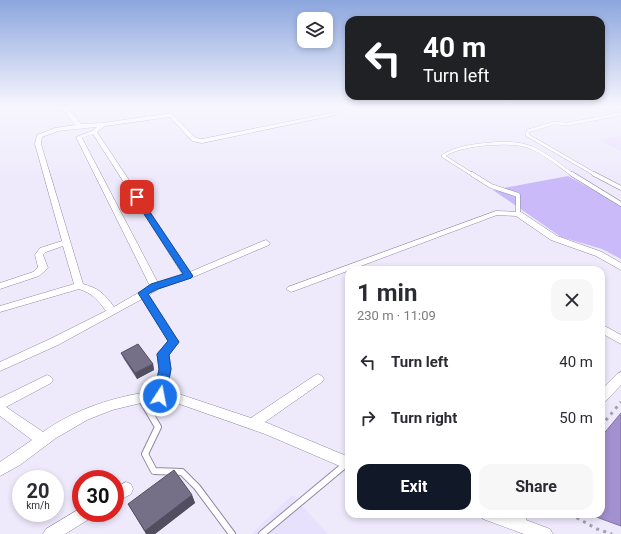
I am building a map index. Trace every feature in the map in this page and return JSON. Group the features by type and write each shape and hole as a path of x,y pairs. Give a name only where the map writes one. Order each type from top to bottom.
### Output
{"street":[{"path":"55,131 39,136 38,144 79,286"},
{"path":"185,131 194,140 202,141 250,131"},
{"path":"154,287 79,138 82,135 94,132 188,276"},
{"path":"353,266 496,213 518,214 554,238 598,254 621,267"},
{"path":"0,286 36,274 43,268 39,255 43,250 66,242"},
{"path":"0,367 54,342 112,312 154,287 188,276 266,244"},
{"path":"291,289 345,269"},
{"path":"0,309 79,286 92,289 99,293 112,312"},
{"path":"143,293 174,342 163,354 165,369 160,396"},
{"path":"605,330 621,340"},
{"path":"605,394 621,377"},
{"path":"252,424 318,379"},
{"path":"0,404 47,380"},
{"path":"0,469 43,440 83,416 111,405 141,398 168,395 252,424 345,462"},
{"path":"0,409 43,440"},
{"path":"518,519 545,534"},
{"path":"51,534 72,521"}],"lane":[{"path":"531,131 528,132 527,135 573,163 621,188"},
{"path":"518,214 518,195 491,186 445,159 443,156 450,151 478,146 510,143 521,144 533,148 590,186 621,204"},
{"path":"141,398 158,427 145,454 154,471 182,472 197,487 232,534"},
{"path":"262,534 345,465"}],"path":[{"path":"605,421 621,402"},
{"path":"577,518 597,529 612,534"}],"shaded area":[{"path":"621,136 621,151 599,140"},
{"path":"568,176 621,205 621,259 602,249 561,237 493,190"},
{"path":"621,413 621,526 599,518 605,518 605,432"},
{"path":"292,495 328,534 251,534"}],"building":[{"path":"138,344 153,364 135,373 121,353"},
{"path":"174,470 192,495 145,531 128,504"}],"route":[{"path":"137,197 188,276 154,287 143,293 174,342 163,354 165,369 160,396"}]}
